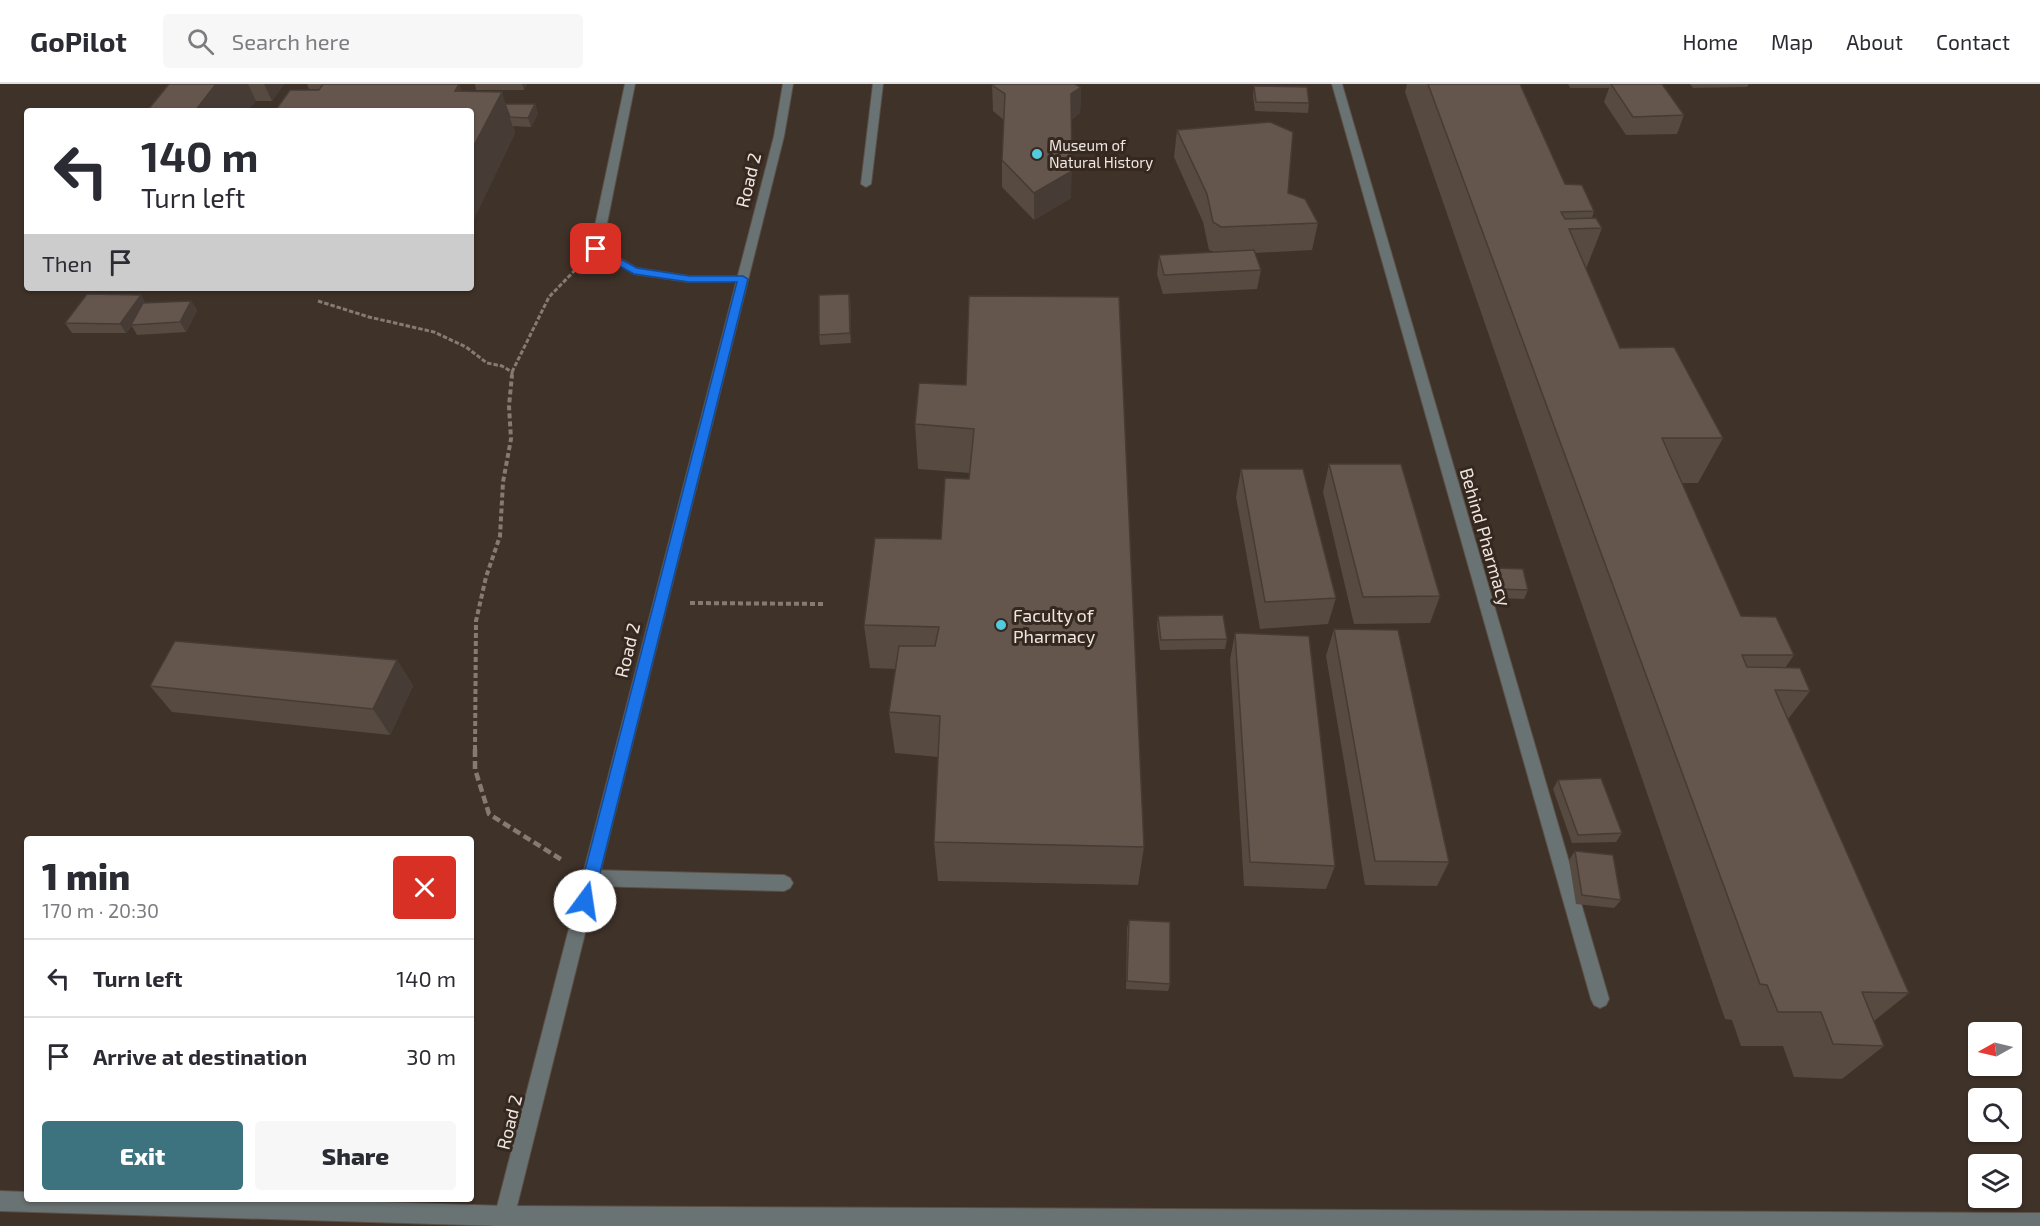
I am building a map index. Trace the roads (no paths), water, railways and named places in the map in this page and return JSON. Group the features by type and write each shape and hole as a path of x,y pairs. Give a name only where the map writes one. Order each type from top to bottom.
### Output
{"street":[{"path":"630,84 596,249 634,271 689,279 743,279"},
{"name":"Road 2","path":"504,1221 779,136 788,84"},
{"path":"866,184 878,84"},
{"name":"Behind Pharmacy","path":"1337,84 1600,999"},
{"path":"591,878 784,883"},
{"path":"0,1201 24,1202"},
{"path":"25,1202 504,1221 2040,1223"}],"place":[{"name":"Museum of Natural History","path":"1037,154"},
{"name":"Faculty of Pharmacy","path":"1001,625"}]}
